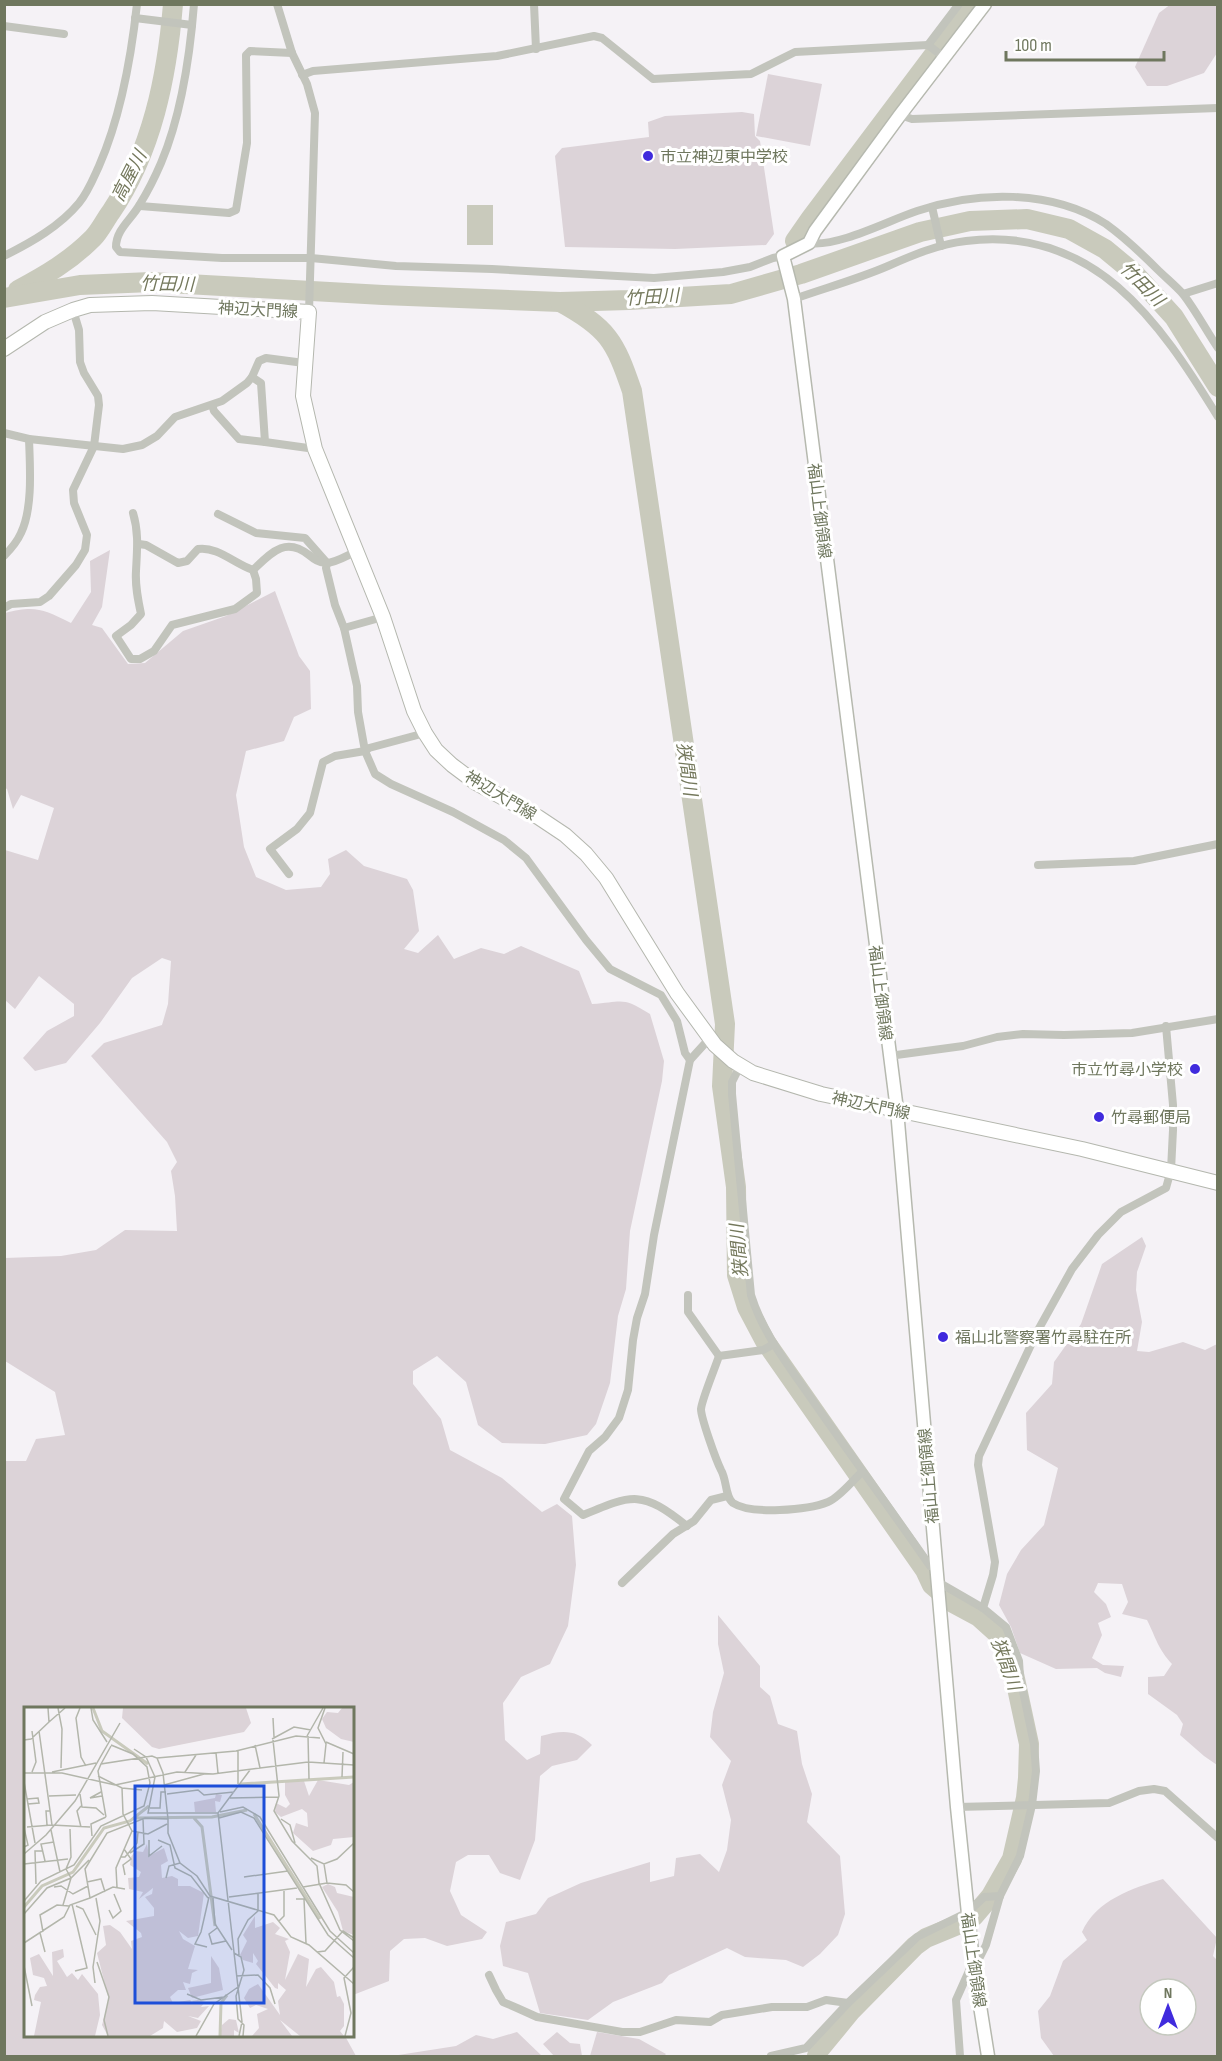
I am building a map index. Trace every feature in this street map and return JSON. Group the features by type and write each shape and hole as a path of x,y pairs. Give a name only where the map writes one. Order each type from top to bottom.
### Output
{"main road":[{"path":"783,259 809,243 815,231 900,115 985,4"},
{"name":"福山上御領線","path":"783,259 793,297 897,1110 957,1807 973,1962 988,2056"},
{"name":"神辺大門線","path":"4,349 45,322 90,305 152,303 309,309 303,396 315,449 383,617 414,711 425,733 436,750 452,765 476,783 538,817 565,835 586,854 606,878 677,993 712,1042 737,1063 762,1077 821,1094 1082,1149 1218,1183"}],"street":[{"path":"4,256 50,230 79,204 87,192 110,141 139,19 137,4"},
{"path":"194,4 177,113 162,161 140,206 116,237 116,247 120,252 396,266 492,268 654,278 723,272 750,267 772,258 783,259"},
{"path":"278,4 281,22 292,53 307,84 315,113 309,309"},
{"path":"534,4 536,49"},
{"path":"929,46 959,4"},
{"path":"139,19 190,25"},
{"path":"4,26 64,34"},
{"path":"302,75 313,71 496,56 594,36 602,38 653,79 751,74 795,52 929,46 943,57"},
{"path":"140,206 229,213 236,210 247,143 246,55 250,51 292,53"},
{"path":"900,115 912,119 1218,108"},
{"path":"809,243 837,241 932,209 988,197 1020,197 1066,205 1105,224 1139,251 1183,294 1218,348"},
{"path":"932,209 940,244"},
{"path":"793,297 940,244 982,240 1026,243 1065,253 1097,271 1132,298 1183,361 1218,417"},
{"path":"1183,294 1218,283"},
{"path":"4,608 11,604 40,602 49,596 76,565 85,550 87,536 74,503 73,490 94,446 99,396 84,373 80,362 79,330 73,310"},
{"path":"4,433 29,439 123,449 142,446 157,436 175,417 222,401 252,377 259,361 266,358 304,363"},
{"path":"252,377 261,383 265,442"},
{"path":"212,405 214,411 239,439 315,449"},
{"path":"4,556 17,542 26,519 30,472 29,439"},
{"path":"133,513 139,544 136,592 141,614 116,636 131,659 140,659 154,651 172,625 226,612 249,600 257,593 253,570"},
{"path":"218,514 256,533 306,538 327,563 326,568 335,605 344,628 357,686 358,712 365,751 375,774 504,840 526,858 610,969 661,995 677,1021 685,1053 690,1060"},
{"path":"139,544 146,545 178,563 186,561 198,549 211,549 240,566 253,570"},
{"path":"253,570 273,551 283,547 299,547 317,561 327,563 357,551"},
{"path":"344,628 383,617"},
{"path":"289,874 270,849 297,829 310,813 323,762 335,756 365,751 425,733"},
{"path":"1038,865 1134,861 1218,844"},
{"path":"889,1056 963,1046 997,1037 1023,1034 1132,1033 1218,1019"},
{"path":"983,1608 995,1562 978,1465 979,1456 1037,1332 1072,1269 1098,1235 1121,1212 1166,1188 1171,1170 1173,1105 1166,1026"},
{"path":"687,1526 650,1501 619,1500 583,1515 564,1499 589,1451 605,1437 619,1418 628,1390 635,1329 645,1294 654,1235 690,1060 712,1042"},
{"path":"737,1063 732,1082 732,1094 751,1294 756,1312 774,1344 862,1472 882,1496 930,1566 936,1568"},
{"path":"688,1295 688,1312 719,1356"},
{"path":"719,1356 763,1350 774,1344"},
{"path":"719,1356 701,1409 716,1459 726,1478 727,1496 732,1503 748,1509 812,1507 830,1501 862,1472"},
{"path":"622,1583 673,1534 694,1521 711,1500 727,1496"},
{"path":"938,1588 983,1608 1006,1628 1019,1661 1020,1677 1034,1744 1036,1771 1026,1805 1020,1856 1000,1896 986,1945 980,1957 973,1962 956,2000 960,2056"},
{"path":"957,1807 1067,1806 1109,1803 1139,1791 1154,1789 1165,1791 1218,1838"},
{"path":"771,2056 806,2048 848,2003 917,1936 968,1917 987,1896 1000,1896"},
{"path":"489,1975 503,2002 517,2008 545,2018 622,2032 640,2032 676,2020 710,2022 722,2015 772,2007 807,2007 826,2000 848,2003"}],"shaded area":[{"path":"1171,4 1217,5 1217,53 1204,73 1167,86 1147,86 1135,67 1159,13"},
{"path":"768,74 822,84 810,146 756,136"},
{"path":"742,112 754,114 755,136 760,141 774,234 766,245 675,249 565,247 555,156 562,148 649,137 648,122 665,116"},
{"path":"467,205 493,205 493,245 467,245"},
{"path":"110,550 102,607 92,625 102,628 128,664 145,663 183,631 226,616 275,591 299,656 310,671 311,709 294,717 284,741 246,751 236,795 244,847 256,877 286,890 321,887 330,874 328,859 346,850 364,866 407,879 413,890 419,931 404,949 418,953 438,935 454,959 481,948 504,954 521,946 579,971 592,1004 628,1002 650,1014 664,1061 662,1081 630,1231 626,1289 618,1316 610,1383 596,1424 587,1435 545,1444 502,1443 478,1425 466,1382 437,1356 413,1371 413,1384 441,1419 450,1450 502,1478 542,1512 557,1504 572,1516 576,1565 568,1626 550,1664 521,1677 503,1703 505,1740 527,1760 540,1754 541,1736 549,1734 568,1732 580,1736 592,1745 577,1760 552,1766 540,1776 535,1840 520,1880 500,1873 489,1855 468,1855 456,1862 450,1891 461,1915 487,1932 482,1939 447,1946 425,1938 404,1939 390,1951 389,1981 354,1995 354,1707 24,1707 24,2037 346,2037 356,2056 5,2056 5,1461 26,1461 36,1439 65,1435 55,1392 5,1361 5,1258 61,1256 96,1250 125,1230 177,1231 171,1171 177,1162 167,1142 91,1056 104,1043 162,1025 168,1004 171,961 162,958 132,978 100,1023 66,1063 35,1071 23,1058 47,1031 74,1016 74,1004 39,976 15,1009 5,1000 5,850 38,860 54,808 21,795 13,809 5,788 5,613 24,609 39,610 71,623 91,592 90,561"},
{"path":"1142,1237 1146,1246 1137,1272 1136,1290 1142,1322 1137,1351 1149,1352 1183,1342 1205,1350 1217,1344 1217,1765 1180,1735 1183,1724 1177,1715 1148,1694 1148,1677 1164,1676 1172,1664 1160,1648 1147,1620 1122,1614 1128,1602 1122,1584 1098,1583 1094,1592 1106,1604 1111,1617 1098,1623 1102,1635 1092,1658 1103,1665 1124,1666 1121,1677 1105,1673 1097,1668 1056,1669 1020,1653 1011,1627 999,1605 1007,1574 1021,1550 1044,1525 1058,1468 1027,1450 1026,1413 1052,1384 1054,1362 1081,1324 1102,1264"},
{"path":"718,1615 760,1666 760,1687 770,1696 778,1724 797,1731 802,1764 812,1794 807,1822 840,1856 845,1914 838,1935 820,1954 803,1967 786,1960 745,1957 727,1948 669,1975 662,1983 613,2002 588,2020 540,2013 528,1973 503,1966 500,1946 506,1922 536,1914 548,1898 581,1883 650,1862 650,1882 674,1876 676,1858 700,1854 719,1872 727,1850 731,1820 722,1785 731,1761 710,1737 713,1712 724,1673 718,1644"},
{"path":"1163,1879 1217,1938 1213,1956 1218,1961 1217,2056 1054,2056 1041,2038 1038,2011 1050,1996 1063,1961 1087,1940 1082,1932 1096,1911 1128,1891"},
{"path":"517,2032 542,2056 392,2056 456,2046 476,2035 493,2039"},
{"path":"557,2032 570,2043 580,2044 582,2056 554,2056 543,2044"},
{"path":"597,2032 639,2039 666,2054 664,2056 590,2056"}],"waterway":[{"name":"高屋川","path":"18,290 76,254 93,238 125,189 147,139 162,86 173,4"},
{"path":"795,241 972,4"},
{"name":"竹田川","path":"4,298 80,285 151,282 560,302 731,294 801,274 920,232 970,221 1027,219 1069,229 1105,249 1134,273 1174,317 1218,387"},
{"name":"狭間川","path":"560,302 589,320 608,338 620,360 632,391 725,1024 722,1086 736,1187 737,1275 747,1307 765,1341 925,1570 932,1585 953,1603 979,1617 999,1635 1014,1674 1029,1744 1026,1798 1012,1859 991,1896 974,1916 926,1938 915,1946 851,2011 819,2050 817,2056"}],"place":[{"name":"市立神辺東中学校","path":"648,156"},
{"name":"市立竹尋小学校","path":"1195,1069"},
{"name":"竹尋郵便局","path":"1099,1117"},
{"name":"福山北警察署竹尋駐在所","path":"943,1337"}]}
